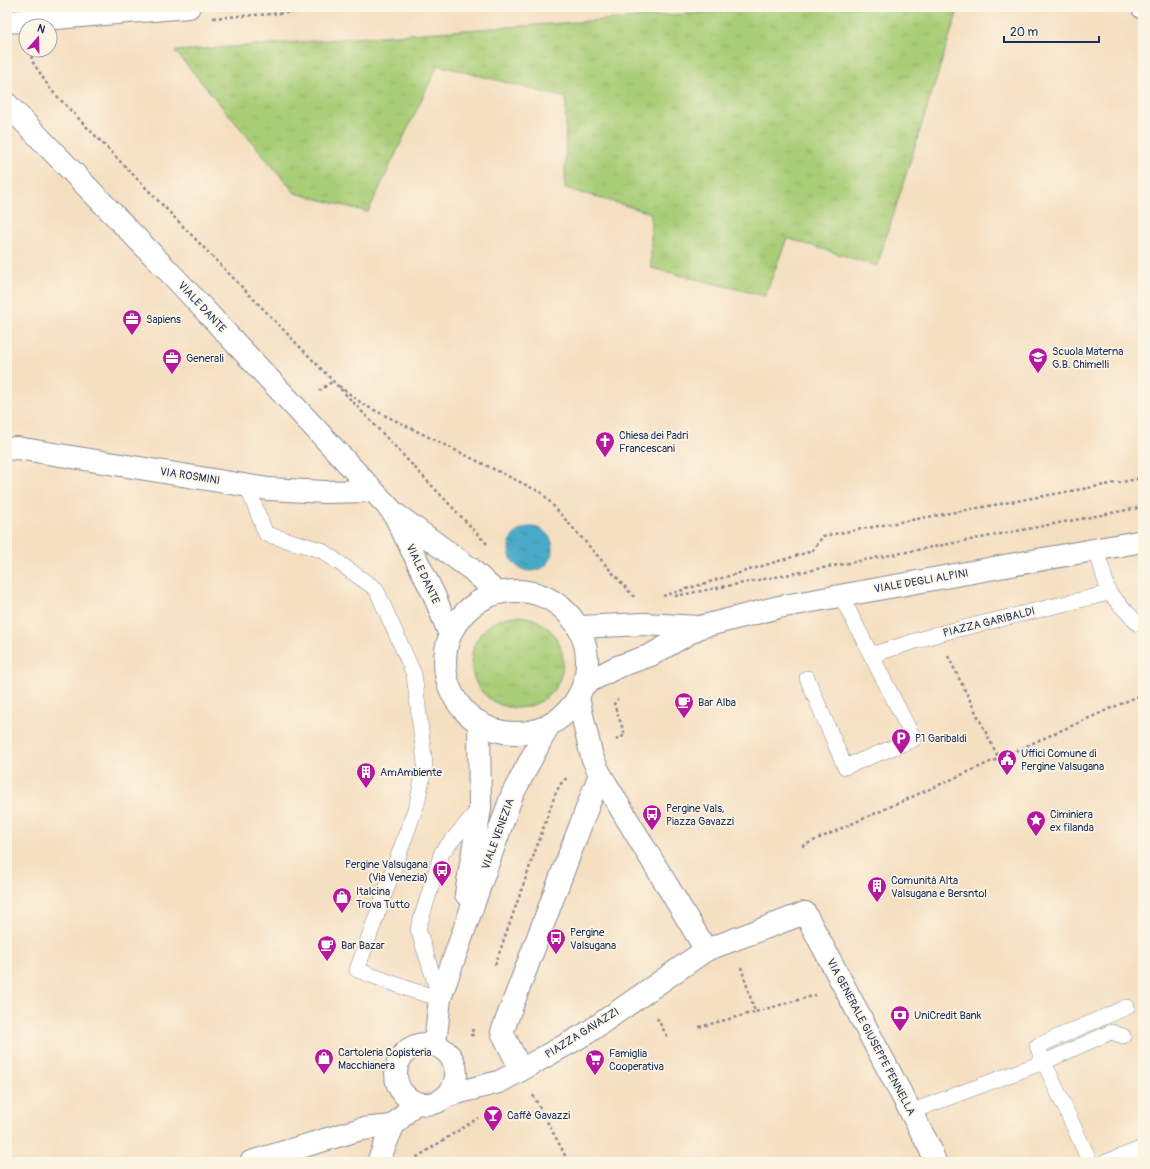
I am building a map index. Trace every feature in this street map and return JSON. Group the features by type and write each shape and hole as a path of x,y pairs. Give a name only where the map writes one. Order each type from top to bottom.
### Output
{"main road":[{"path":"7,22 60,12 189,7"},
{"name":"VIALE DANTE","path":"7,104 185,288 394,513 471,569 497,593"},
{"name":"VIA ROSMINI","path":"7,449 17,448 268,489 318,492 373,491"},
{"name":"VIALE DANTE","path":"394,513 434,595 450,635"},
{"name":"VIALE DEGLI ALPINI","path":"700,627 779,607 1143,541"},
{"path":"700,627 651,655 617,667 581,691 566,713 549,725 526,732 501,731 479,722 467,713 457,702 450,688 446,674 445,659 450,635 460,618 474,604 497,593 515,591 540,596 559,606 569,614 579,627 585,642 588,659 581,691 592,757 600,774 706,950"},
{"path":"579,627 644,624 700,627"},
{"name":"VIALE VENEZIA","path":"458,947 480,809 479,722"},
{"name":"VIALE VENEZIA","path":"435,1045 440,998 512,795 549,725"},
{"path":"521,1070 502,1032 600,774"},
{"name":"PIAZZA GAVAZZI","path":"448,1095 499,1082 587,1033 706,950 805,913"},
{"name":"VIA GENERALE GIUSEPPE PENNELLA","path":"805,913 935,1162"},
{"path":"425,1044 435,1045 444,1050 451,1057 456,1067 457,1077 454,1087 448,1095 441,1101 433,1104 415,1103 406,1098 399,1090 396,1080 396,1070 399,1060 410,1049 425,1044"},
{"path":"378,1162 393,1126 415,1103"},
{"path":"251,1162 361,1129 393,1126"}],"lane":[{"path":"247,486 266,534 321,550 376,589 414,674 425,764 416,804 357,970 414,991 440,998"},
{"path":"1096,549 1108,593 1138,624 1143,623"},
{"name":"PIAZZA GARIBALDI","path":"871,655 938,634 1108,593"},
{"path":"807,678 845,766 914,739 841,596"},
{"path":"440,998 418,929 442,852 480,809"},
{"path":"1090,1162 1037,1046 1127,1007"},
{"path":"910,1112 1044,1062 1111,1032 1123,1036"},
{"path":"1106,1162 1143,1148"}],"path":[{"path":"32,58 32,61 51,90 489,546"},
{"path":"320,391 332,381"},
{"path":"332,381 364,405 542,493 639,603"},
{"path":"1143,478 823,536 812,551 662,597 1143,507"},
{"path":"522,580 526,584 567,603"},
{"path":"938,634 999,759"},
{"path":"802,846 1143,694"},
{"path":"612,743 625,735 614,704 619,698"},
{"path":"494,969 556,792 562,782 571,774"},
{"path":"741,967 755,1012"},
{"path":"699,1027 819,994"},
{"path":"659,1022 668,1038"},
{"path":"471,1035 473,1028"},
{"path":"533,1094 564,1153 567,1162"},
{"path":"413,1162 414,1159 484,1114"}],"green space":[{"path":"783,7 959,7 877,266 787,238 765,296 651,268 651,213 565,188 566,98 438,65 368,212 295,193 175,51"},
{"path":"517,616 534,620 549,630 559,645 563,662 559,679 549,694 534,704 517,708 500,704 485,694 475,679 471,662 475,645 485,630 500,620"}],"water":[{"path":"531,527 543,531 549,537 553,549 549,561 543,567 531,571 519,567 513,561 509,549 513,537 519,531"}],"place":[{"name":"Sapiens","path":"132,336"},
{"name":"Scuola Materna G.B. Chimelli","path":"1038,374"},
{"name":"Generali","path":"172,375"},
{"name":"Chiesa dei Padri Francescani","path":"605,458"},
{"name":"Bar Alba","path":"684,719"},
{"name":"P1 Garibaldi","path":"901,755"},
{"name":"Uffici Comune di Pergine Valsugana","path":"1007,776"},
{"name":"AmAmbiente","path":"366,789"},
{"name":"Pergine Vals, Piazza Gavazzi","path":"652,831"},
{"name":"Ciminiera ex filanda","path":"1036,837"},
{"name":"Pergine Valsugana (Via Venezia)","path":"442,887"},
{"name":"Comunità Alta Valsugana e Bersntol","path":"877,903"},
{"name":"Italcina Trova Tutto","path":"342,914"},
{"name":"Pergine Valsugana","path":"556,955"},
{"name":"Bar Bazar","path":"327,962"},
{"name":"UniCredit Bank","path":"900,1032"},
{"name":"Cartoleria Copisteria Macchianera","path":"324,1075"},
{"name":"Famiglia Cooperativa","path":"595,1076"},
{"name":"Caffè Gavazzi","path":"493,1132"}]}
